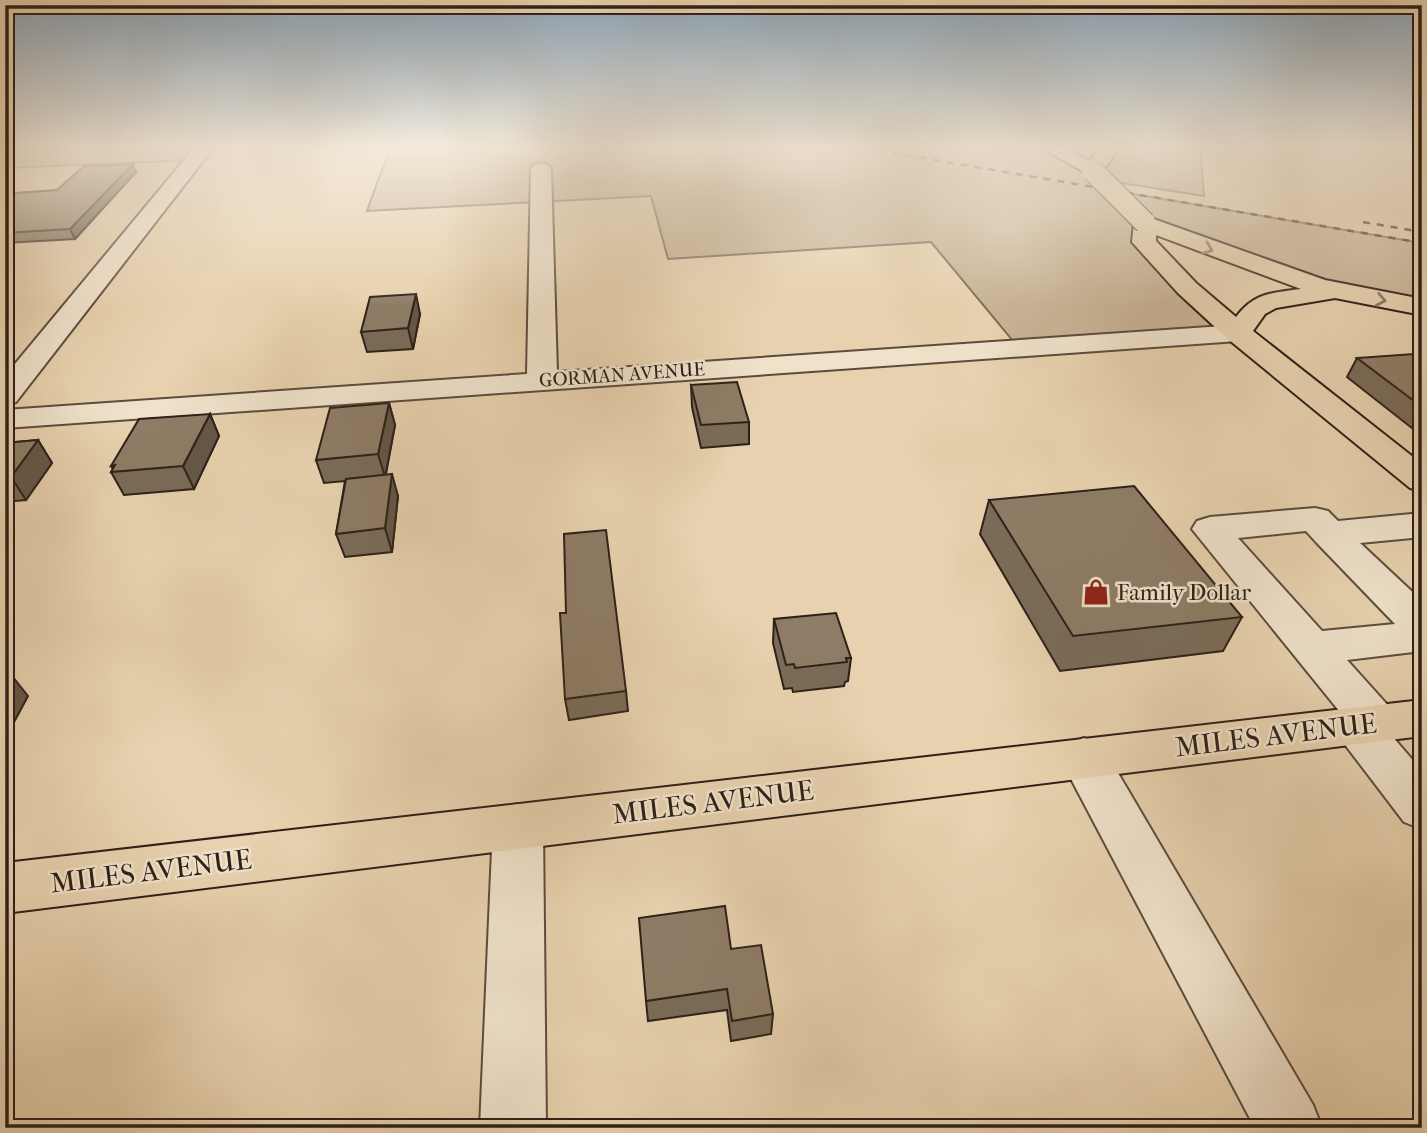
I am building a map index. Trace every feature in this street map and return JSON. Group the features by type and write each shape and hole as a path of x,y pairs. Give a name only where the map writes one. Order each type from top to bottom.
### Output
{"main road":[{"path":"1123,201 1145,223 1226,256 1340,292 1422,307"},
{"path":"1145,223 1144,242 1187,288 1238,333 1422,481"},
{"path":"1238,333 1256,308 1269,301 1340,292"},
{"name":"MILES AVENUE","path":"5,888 1422,718"}],"street":[{"path":"5,396 162,201"},
{"path":"541,201 542,381"},
{"name":"GORMAN AVENUE","path":"5,419 1238,333"},
{"path":"1422,626 1315,519 1210,529 1311,648 1422,807"},
{"path":"1329,534 1422,525"},
{"path":"1311,648 1422,636"},
{"path":"1084,758 1290,1128"},
{"path":"513,1128 518,826"}],"shaded area":[{"path":"371,201 559,201 367,211"},
{"path":"652,201 1174,201 1422,243 1422,319 1399,304 1145,224 1144,242 1238,333 1018,347 931,242 668,259"}],"building":[{"path":"5,201 97,201 70,229 5,233"},
{"path":"416,294 408,328 361,332 370,297"},
{"path":"1414,354 1422,359 1422,407 1357,358"},
{"path":"737,382 749,422 701,425 691,385"},
{"path":"389,403 378,454 316,460 330,408"},
{"path":"210,414 183,466 111,472 115,465 111,466 139,419"},
{"path":"38,440 11,477 5,478 5,443"},
{"path":"392,474 385,528 336,534 346,479"},
{"path":"1134,486 1242,617 1073,636 989,500"},
{"path":"606,530 626,691 565,699 560,613 566,613 564,534"},
{"path":"836,613 851,658 846,658 847,662 795,668 794,664 786,665 774,619"},
{"path":"725,906 731,949 761,945 773,1014 732,1021 727,989 646,1001 639,918"}],"railway":[{"path":"1175,201 1422,243"},
{"path":"1363,222 1422,232"}],"place":[{"name":"Family Dollar","path":"1096,592"}]}
